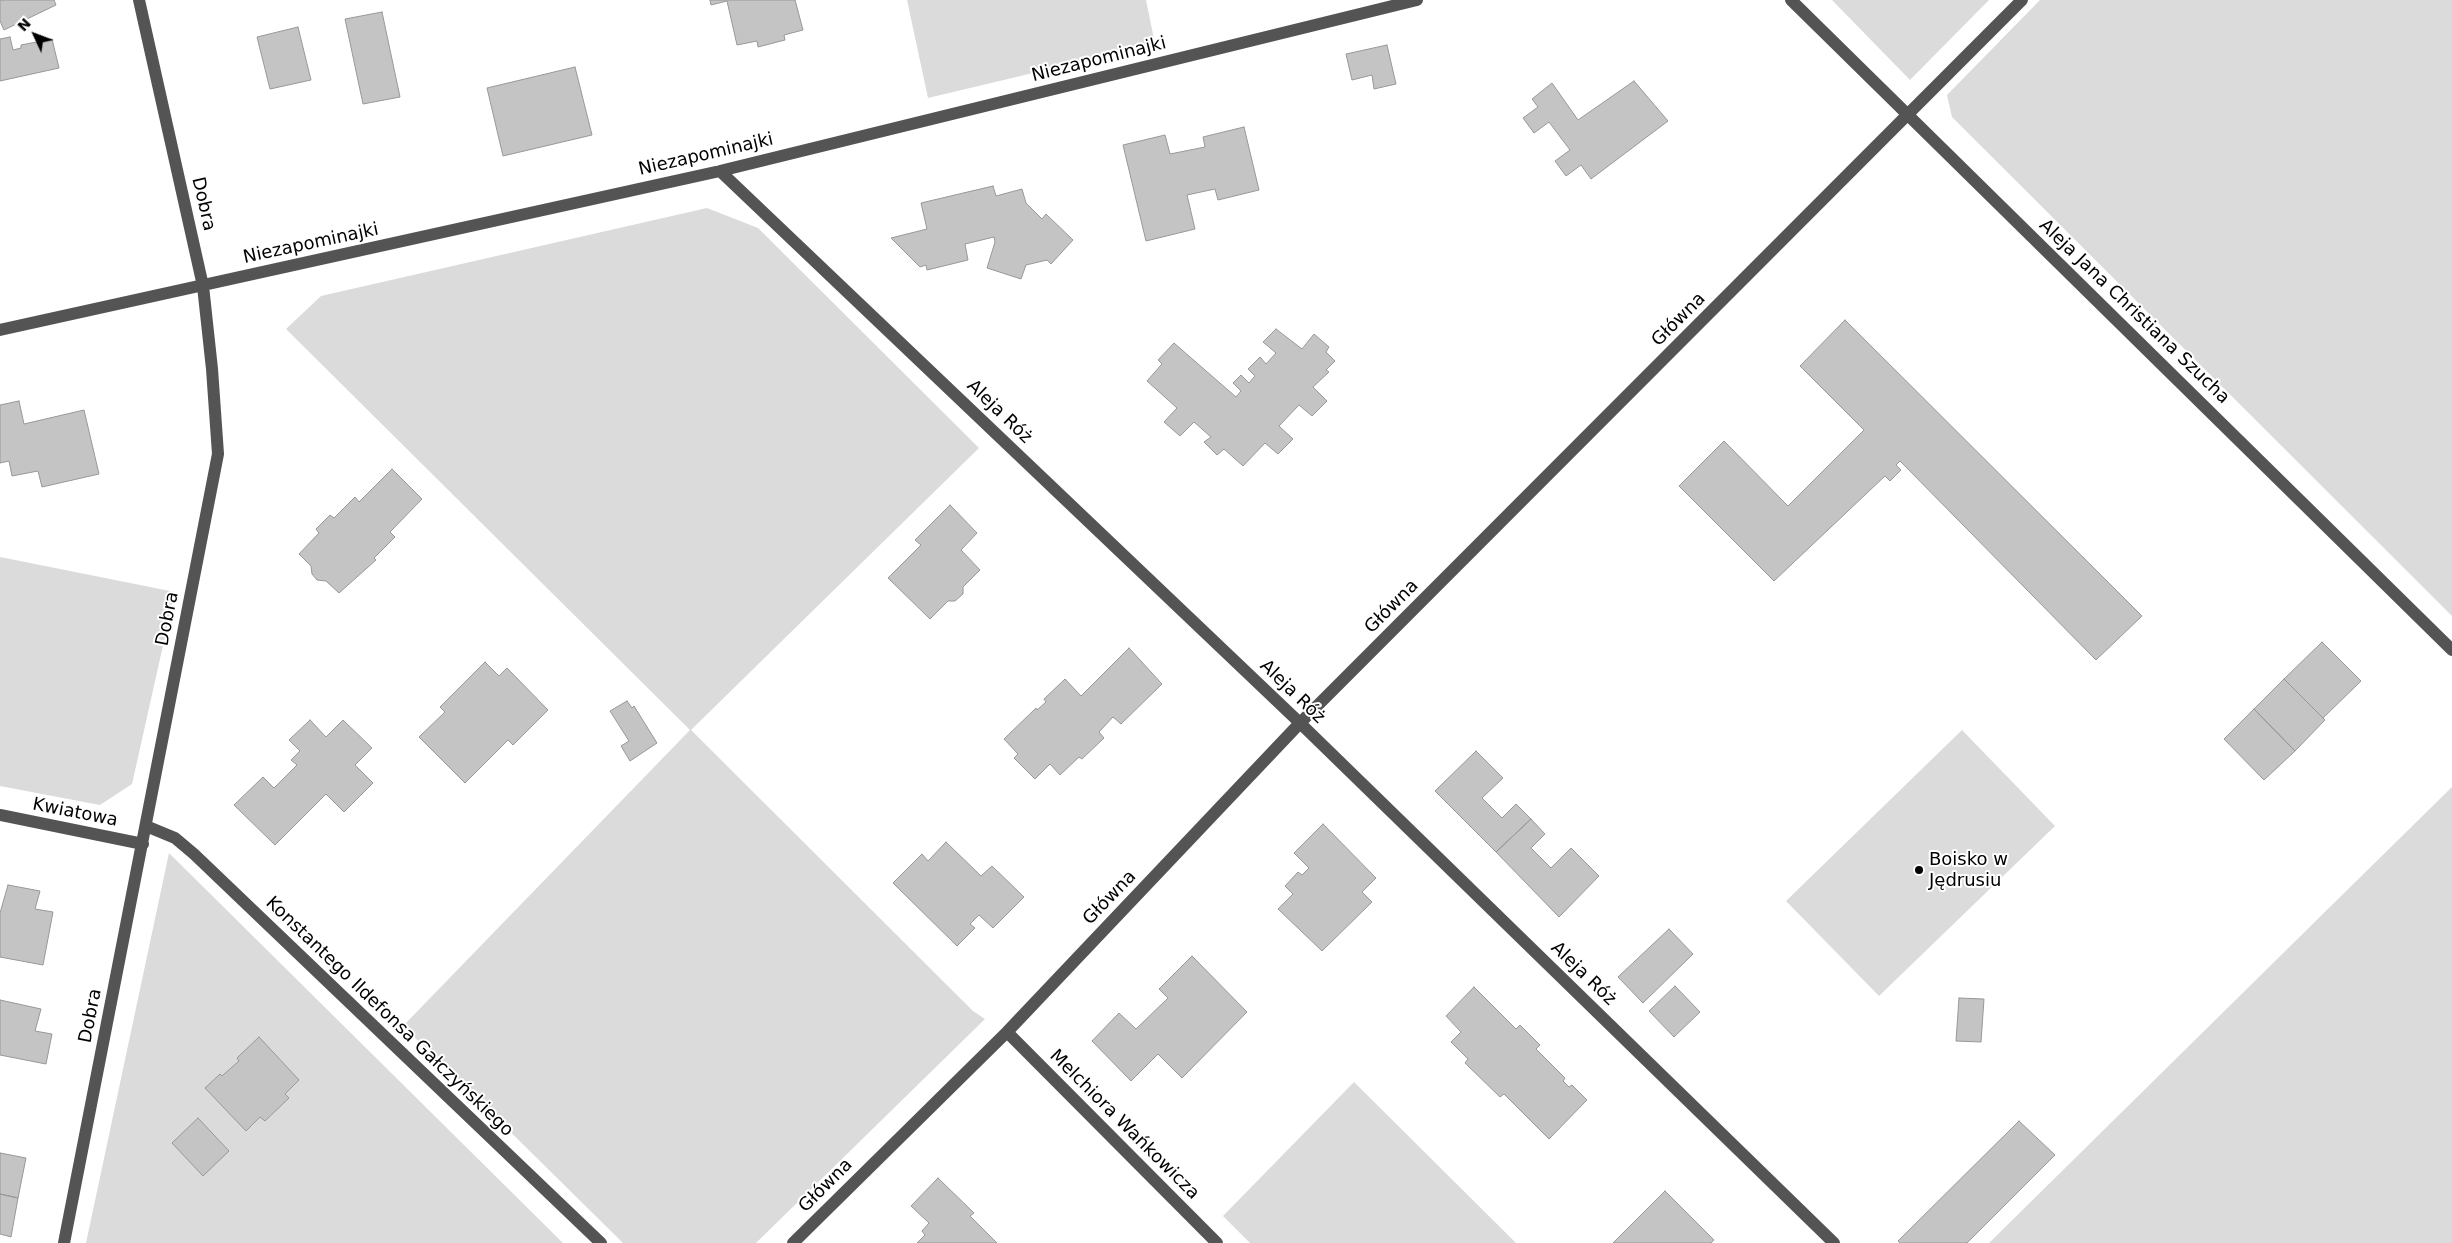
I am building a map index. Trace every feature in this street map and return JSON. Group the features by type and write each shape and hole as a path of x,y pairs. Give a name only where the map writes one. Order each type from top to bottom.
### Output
{"street":[{"name":"Dobra","path":"64,1243 218,454 212,369 203,286 138,0"},
{"name":"Niezapominajki","path":"0,330 720,171 1417,0"},
{"name":"Aleja Jana Christiana Szucha","path":"1791,0 2452,650"},
{"name":"Główna","path":"793,1243 1006,1032 1300,724 2022,0"},
{"name":"Aleja Róż","path":"720,171 1300,724 1834,1243"},
{"name":"Kwiatowa","path":"0,816 143,844"},
{"name":"Konstantego Ildefonsa Gałczyńskiego","path":"146,826 174,838 194,854 601,1243"},
{"name":"Melchiora Wańkowicza","path":"1006,1032 1217,1243"}],"shaded area":[{"path":"907,0 1146,0 1155,44 928,98"},
{"path":"1832,0 1989,0 1910,80"},
{"path":"2040,0 2452,0 2452,616 1952,117 1947,95"},
{"path":"707,208 758,228 979,448 691,730 973,1011 985,1019 756,1243 623,1243 403,1026 690,730 286,329 321,296"},
{"path":"0,557 175,592 132,784 100,805 0,786"},
{"path":"1962,730 2055,826 1879,996 1786,901"},
{"path":"2452,787 2452,1243 1989,1243 2335,902"},
{"path":"169,853 563,1243 86,1243"},
{"path":"1354,1082 1516,1243 1250,1243 1223,1216"}],"building":[{"path":"54,0 56,5 4,30 0,21 0,1"},
{"path":"710,0 795,0 803,30 784,35 785,40 758,47 757,41 737,45 727,1 711,5"},
{"path":"382,12 400,97 363,104 345,19"},
{"path":"298,27 311,80 270,89 257,37"},
{"path":"10,37 13,50 21,48 21,45 52,39 59,68 0,81 0,39"},
{"path":"1387,45 1396,84 1374,89 1372,75 1352,80 1346,54"},
{"path":"575,67 592,135 503,156 487,88"},
{"path":"1634,81 1668,121 1591,179 1581,165 1566,176 1555,161 1570,150 1549,122 1534,133 1523,118 1538,107 1532,99 1552,83 1578,120"},
{"path":"1244,127 1259,190 1218,200 1215,189 1187,195 1195,229 1146,241 1123,145 1165,135 1170,154 1205,147 1203,137"},
{"path":"993,186 996,196 1022,189 1026,203 1042,219 1046,214 1073,240 1051,264 1047,260 1026,265 1021,279 987,268 995,242 994,237 965,244 968,260 927,270 926,265 920,267 891,238 927,229 921,203"},
{"path":"1845,320 2142,616 2096,660 1900,461 1896,465 1901,470 1890,481 1885,476 1774,581 1679,486 1724,441 1788,506 1864,430 1800,366"},
{"path":"1276,329 1302,349 1314,334 1329,347 1326,352 1335,361 1326,370 1329,372 1313,387 1327,401 1312,416 1299,405 1279,426 1293,439 1278,454 1265,443 1243,466 1224,449 1217,455 1204,442 1211,437 1194,422 1180,436 1164,422 1177,408 1147,381 1162,364 1158,360 1174,343 1236,397 1241,391 1233,383 1241,375 1249,383 1255,376 1248,369 1260,357 1266,364 1276,353 1263,342"},
{"path":"19,401 24,424 84,410 99,474 42,487 38,471 12,476 9,461 0,463 0,405"},
{"path":"392,469 422,499 390,532 395,537 374,558 376,560 339,593 326,581 317,580 312,574 311,566 299,554 319,533 316,529 330,515 334,518 355,497 359,502"},
{"path":"950,505 977,533 961,550 980,570 963,587 963,594 955,601 948,601 930,619 888,578 921,545 915,540"},
{"path":"2322,642 2361,681 2323,718 2284,679"},
{"path":"1129,648 1162,684 1121,724 1113,717 1099,732 1104,738 1082,759 1079,757 1060,775 1050,764 1035,779 1014,758 1018,754 1004,739 1036,708 1037,710 1046,702 1044,699 1065,679 1081,696"},
{"path":"485,662 499,676 507,668 548,710 513,745 508,740 465,783 419,737 445,712 440,707"},
{"path":"2284,679 2325,720 2295,751 2254,709"},
{"path":"627,701 632,708 634,706 657,743 630,761 621,746 629,741 610,711"},
{"path":"2254,709 2295,751 2264,780 2224,739"},
{"path":"310,720 326,737 343,720 372,748 355,765 373,783 344,812 326,794 275,845 234,805 263,777 274,788 297,765 291,760 300,751 289,740"},
{"path":"1476,751 1503,778 1482,798 1502,818 1516,804 1531,819 1496,852 1435,791"},
{"path":"1531,819 1545,834 1531,848 1551,868 1571,848 1599,876 1559,917 1496,852"},
{"path":"1323,824 1376,878 1362,892 1372,902 1322,951 1278,909 1293,894 1285,886 1298,872 1302,875 1309,868 1294,853"},
{"path":"946,842 981,876 992,866 1024,897 993,928 979,915 970,924 975,928 957,946 893,883 922,854 928,861"},
{"path":"8,885 40,891 35,909 53,912 43,965 0,957 0,913"},
{"path":"1669,929 1693,954 1643,1003 1618,977"},
{"path":"1192,956 1247,1012 1182,1078 1158,1054 1131,1081 1092,1041 1119,1013 1136,1029 1168,998 1159,989"},
{"path":"1675,986 1700,1012 1674,1037 1649,1011"},
{"path":"1474,987 1516,1029 1520,1025 1540,1045 1536,1049 1565,1078 1563,1081 1569,1087 1572,1085 1587,1100 1549,1139 1504,1094 1500,1097 1465,1063 1468,1059 1451,1042 1461,1032 1446,1016"},
{"path":"1959,998 1984,999 1981,1042 1956,1041"},
{"path":"0,1000 41,1009 35,1031 52,1034 46,1064 0,1055"},
{"path":"259,1037 299,1080 285,1094 289,1098 265,1121 260,1117 246,1131 205,1088 220,1074 222,1076 239,1061 237,1058"},
{"path":"198,1118 229,1151 203,1176 172,1143"},
{"path":"2019,1121 2055,1155 1967,1243 1900,1243 1898,1241"},
{"path":"0,1153 26,1158 18,1198 0,1194"},
{"path":"938,1178 974,1213 970,1216 997,1243 917,1243 925,1235 922,1231 929,1223 911,1206"},
{"path":"1665,1191 1714,1240 1711,1243 1613,1243"},
{"path":"0,1194 18,1198 11,1237 0,1234"}],"place":[{"name":"Boisko w Jędrusiu","path":"1919,870"}]}
